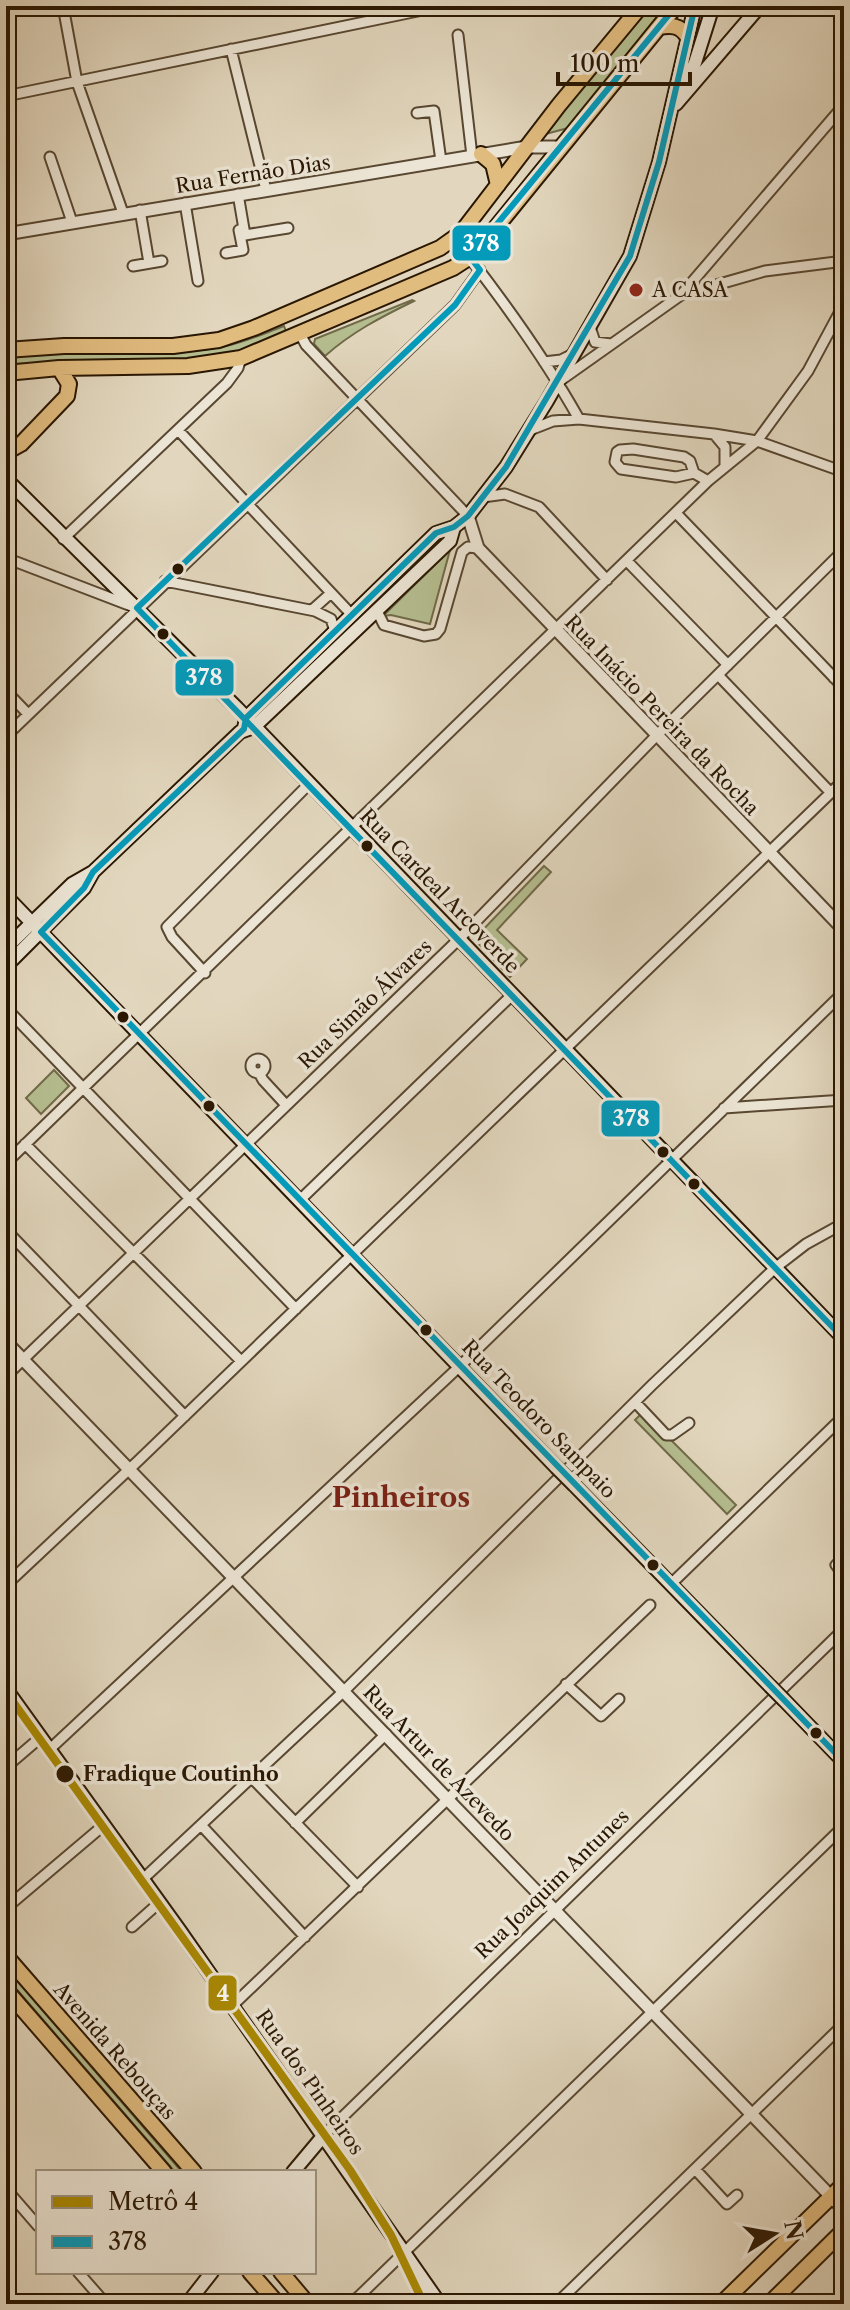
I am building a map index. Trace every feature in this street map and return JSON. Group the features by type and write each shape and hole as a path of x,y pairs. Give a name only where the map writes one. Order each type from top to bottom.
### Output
{"main road":[{"path":"6,350 64,346 173,346 219,340 409,263 455,239 641,6"},
{"path":"6,373 59,368 188,366 241,358 422,283 470,257 676,6"},
{"path":"248,725 351,614 436,533 454,527 468,516 530,430 630,256 674,105 695,6"},
{"path":"674,105 695,63 713,6"},
{"path":"674,105 760,6"},
{"path":"659,27 674,26 687,36"},
{"path":"477,155 493,164 498,185"},
{"path":"300,334 296,324 302,314 401,272 409,263"},
{"path":"6,449 21,444 67,396 69,384 59,368"},
{"path":"6,479 63,539 137,608"},
{"path":"6,948 36,928 84,888 93,872 248,725 377,611 450,541 454,527"},
{"name":"Rua Cardeal Arcoverde","path":"137,608 844,1339"},
{"name":"Rua Teodoro Sampaio","path":"6,896 844,1762"},
{"path":"6,966 36,928"},
{"name":"Rua dos Pinheiros","path":"6,1689 160,1902 440,2304"},
{"name":"Avenida Rebouças","path":"6,1956 192,2170"},
{"path":"6,1990 162,2170"},
{"name":"Rua Joaquim Antunes","path":"295,2170 324,2135"},
{"path":"721,2304 844,2184"},
{"path":"769,2304 844,2230"},
{"path":"187,2304 210,2274"},
{"path":"252,2274 278,2304"},
{"path":"283,2274 308,2304"}],"street":[{"path":"63,6 77,82 123,213"},
{"path":"376,6 378,18"},
{"path":"6,96 442,6"},
{"path":"458,35 477,155"},
{"path":"231,49 266,190"},
{"path":"558,382 681,295 844,105"},
{"path":"417,113 434,111 441,161"},
{"name":"Rua Fernão Dias","path":"6,234 527,147 562,147"},
{"path":"50,157 72,222"},
{"path":"235,195 245,235 288,228"},
{"path":"226,253 243,250 235,195"},
{"path":"185,203 198,281"},
{"path":"140,210 149,263"},
{"path":"455,239 558,382 579,419"},
{"path":"133,266 162,261"},
{"path":"681,295 765,271 844,261"},
{"path":"825,262 844,268"},
{"path":"6,736 455,305 480,270"},
{"path":"6,1163 708,481 757,441 808,371 844,304"},
{"path":"590,327 595,342 611,344"},
{"path":"300,334 306,345 468,516"},
{"path":"544,362 561,360 576,352"},
{"path":"63,539 233,376 241,358"},
{"path":"530,430 553,421 579,419 714,434 757,441 844,472"},
{"path":"178,430 351,614"},
{"path":"714,434 725,447 725,467"},
{"path":"694,473 676,477 621,469 616,465 616,456 620,450 633,449 673,454 690,461 694,473 708,481"},
{"path":"483,497 505,494 539,507 607,580"},
{"path":"676,513 844,688"},
{"name":"Rua Inácio Pereira da Rocha","path":"468,516 478,548 844,930"},
{"path":"436,533 450,541 457,549 459,558"},
{"path":"377,611 384,625 424,636 436,634 459,558 465,549 478,548"},
{"name":"Rua Simão Álvares","path":"6,1376 459,939 657,735 844,551"},
{"name":"Rua Cardeal Arcoverde","path":"6,558 137,608"},
{"path":"627,561 728,665"},
{"path":"165,581 312,610 331,619 335,631"},
{"path":"312,610 331,593"},
{"path":"834,678 844,667"},
{"path":"718,675 831,793"},
{"path":"6,691 28,714"},
{"path":"6,1585 844,780"},
{"path":"205,973 172,937 167,927 309,784"},
{"path":"50,1749 460,1366 844,992"},
{"path":"300,1200 512,995"},
{"path":"6,1008 296,1309"},
{"path":"259,1073 286,1105"},
{"path":"724,1108 844,1100"},
{"path":"25,1144 241,1361"},
{"path":"143,1879 344,1691 635,1402 775,1268 806,1244 844,1223"},
{"path":"6,1230 185,1416"},
{"name":"Rua Artur de Azevedo","path":"6,1342 844,2210"},
{"path":"635,1402 666,1435 672,1435 689,1423"},
{"path":"671,1584 844,1416"},
{"path":"844,1557 836,1565 844,1576"},
{"path":"232,2006 650,1605"},
{"name":"Rua Joaquim Antunes","path":"324,2135 844,1629"},
{"path":"566,1684 601,1716 619,1699"},
{"path":"295,1823 386,1734"},
{"path":"6,1767 41,1737"},
{"path":"251,1777 358,1887"},
{"path":"6,1908 104,1825"},
{"path":"201,1825 305,1937"},
{"path":"351,2304 844,1826"},
{"path":"132,1927 160,1902"},
{"path":"556,2304 844,2024"},
{"path":"695,2169 727,2204 737,2195"},
{"path":"6,2189 36,2224"},
{"path":"80,2274 106,2304"}],"green space":[{"path":"649,6 671,6 568,128 542,135"},
{"path":"412,300 356,332 325,356 314,344 315,339"},
{"path":"284,326 287,334 236,353 188,360 6,364 6,354 144,354 199,350 241,342"},
{"path":"450,550 430,624 383,616"},
{"path":"544,866 551,872 497,930 527,959 510,977 478,943 477,936"},
{"path":"54,1070 69,1086 41,1114 26,1098"},
{"path":"643,1412 736,1505 727,1514 635,1420"},
{"path":"6,1968 180,2170 173,2170 6,1977"}],"metro line":[{"name":"4","path":"6,1692 350,2170 391,2235 424,2304"}],"transit line":[{"name":"378","path":"676,6 470,257 480,270 455,305 137,608 844,1339"},
{"name":"378","path":"695,6 659,162 630,256 506,467 468,516 454,527 436,533 246,718 244,729 93,872 84,888 41,932 844,1762"}],"place":[{"name":"A CASA","path":"636,290"},
{"name":"Fradique Coutinho","path":"65,1774"}],"district":[{"name":"Pinheiros","path":"401,1497"}]}
